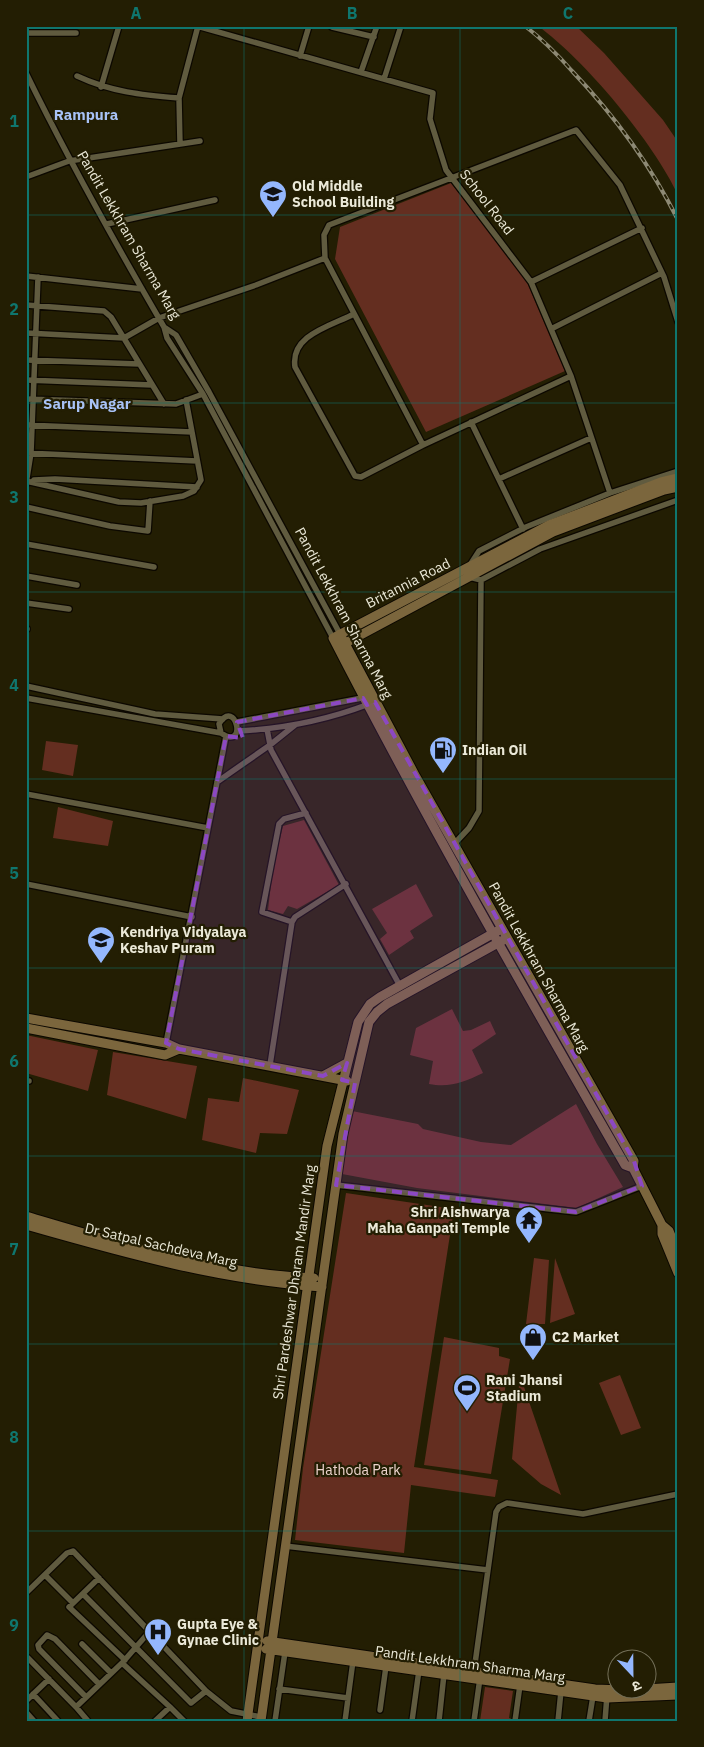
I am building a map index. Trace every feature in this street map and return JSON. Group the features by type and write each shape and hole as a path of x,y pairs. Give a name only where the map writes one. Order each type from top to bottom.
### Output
{"main road":[{"name":"Britannia Road","path":"336,636 549,525 662,482 678,478"},
{"name":"Britannia Road","path":"341,645 553,532 664,490 678,487"},
{"name":"Pandit Lekkhram Sharma Marg","path":"336,636 369,700 497,931 507,938 634,1161 634,1168 642,1186 662,1225 669,1231 678,1253"},
{"name":"Pandit Lekkhram Sharma Marg","path":"369,700 455,843 497,931 498,943 626,1166 634,1168"},
{"name":"Shri Pardeshwar Dharam Mandir Marg","path":"248,1718 327,1146 342,1080 363,1012 371,1003 497,931"},
{"name":"Shri Pardeshwar Dharam Mandir Marg","path":"261,1719 343,1134 369,1022 377,1012 507,938"},
{"path":"26,1018 166,1043 178,1049 355,1083"},
{"path":"26,1028 165,1055 178,1049"},
{"path":"323,1076 347,1063"},
{"path":"26,1216 185,1260 308,1282"},
{"name":"Dr Satpal Sachdeva Marg","path":"26,1225 180,1267 261,1281 322,1282"},
{"name":"Pandit Lekkhram Sharma Marg","path":"662,1225 662,1234 678,1273"},
{"name":"Pandit Lekkhram Sharma Marg","path":"259,1643 606,1694"},
{"name":"Pandit Lekkhram Sharma Marg","path":"272,1646 285,1652 444,1674 478,1674 520,1685 593,1696 606,1694"},
{"path":"656,1688 678,1687"},
{"name":"Pandit Lekkhram Sharma Marg","path":"656,1695 678,1695"}],"street":[{"path":"101,88 119,26"},
{"path":"180,144 178,98 197,26"},
{"name":"School Road","path":"197,26 433,92 430,119 446,170 531,282 571,376 610,493"},
{"path":"300,56 309,26"},
{"path":"361,72 377,26"},
{"path":"384,79 401,26"},
{"path":"332,27 352,29 374,38"},
{"path":"26,33 76,33"},
{"name":"Pandit Lekkhram Sharma Marg","path":"26,73 69,161 107,224 142,289 164,327 176,335 209,392 336,636"},
{"path":"77,76 101,88 130,94 178,98"},
{"path":"423,445 325,258 324,235 329,225 576,130 620,185 662,273 678,322"},
{"path":"26,177 69,161 200,141"},
{"path":"107,224 215,200"},
{"path":"531,282 642,228"},
{"path":"26,333 124,338 159,318 256,285 325,258"},
{"path":"551,328 662,273"},
{"path":"26,276 142,289"},
{"path":"26,482 29,426 33,399 34,334 38,277"},
{"path":"26,305 104,311 111,317 164,404"},
{"path":"354,314 303,340 294,356 295,367 356,476 361,477 423,445 571,376"},
{"path":"164,327 167,338 203,394 336,636"},
{"path":"26,360 140,364"},
{"path":"26,380 152,385"},
{"path":"26,398 176,404 203,394"},
{"path":"26,482 118,502 141,503 182,496 197,487 201,480 186,400"},
{"path":"471,422 523,528"},
{"path":"29,426 192,432"},
{"path":"499,479 591,438"},
{"path":"29,453 197,461"},
{"path":"469,567 479,551 523,528 610,493 678,471"},
{"path":"26,482 55,478 197,487"},
{"path":"468,577 481,580 540,549 678,500"},
{"path":"26,508 110,526 148,531 150,501"},
{"path":"26,544 154,568"},
{"path":"26,576 77,585"},
{"path":"455,843 469,828 479,811 481,580"},
{"path":"26,603 69,609"},
{"path":"26,686 155,714 232,718 237,722 369,700"},
{"path":"26,698 232,735 237,731 267,729 297,723 369,700"},
{"path":"166,1043 217,782 224,734 219,724 223,719"},
{"path":"237,722 237,731"},
{"path":"217,782 270,746 297,723"},
{"path":"267,729 270,746 400,986"},
{"path":"26,794 208,828"},
{"path":"292,922 262,912 279,824 284,818 306,812"},
{"path":"26,884 192,917"},
{"path":"270,1066 292,922 295,917 346,884"},
{"path":"336,1185 576,1212 642,1186"},
{"path":"474,1721 488,1570 496,1512 499,1507 507,1503 583,1514 678,1494"},
{"path":"285,1546 488,1570"},
{"path":"26,1593 67,1552 73,1551 206,1691 231,1711 248,1718 261,1719"},
{"path":"45,1574 73,1603"},
{"path":"99,1578 69,1607 70,1610 184,1721"},
{"path":"83,1594 192,1703 206,1691"},
{"path":"76,1707 123,1662 150,1632"},
{"path":"86,1697 39,1649 38,1645 47,1636 54,1639 100,1684"},
{"path":"82,1644 111,1673"},
{"path":"275,1721 285,1652"},
{"path":"28,1658 88,1721"},
{"path":"345,1721 353,1661"},
{"path":"380,1710 386,1666"},
{"path":"412,1721 418,1670"},
{"path":"439,1721 444,1674"},
{"path":"26,1701 49,1679"},
{"path":"516,1721 520,1685"},
{"path":"280,1689 348,1698"},
{"path":"558,1721 561,1691"},
{"path":"33,1694 58,1721"},
{"path":"589,1721 593,1696"},
{"path":"605,1721 607,1700"},
{"path":"159,1720 170,1707"},
{"path":"26,1712 34,1721"}],"highlighted area":[{"path":"363,698 367,705 375,702 634,1161 642,1186 576,1212 336,1185 355,1083 342,1080 347,1063 323,1076 179,1049 166,1043 226,736 243,738 237,722"}],"green space":[{"path":"538,26 576,26 604,53 663,120 678,142 678,195 653,151 617,104 576,59"},
{"path":"451,183 524,275 565,371 426,432 335,259 340,227"},
{"path":"46,741 78,745 73,776 42,770"},
{"path":"58,807 113,821 108,846 53,838"},
{"path":"304,820 339,885 297,909 288,906 283,914 268,910 273,867 283,826"},
{"path":"416,884 433,916 410,931 414,938 389,955 380,939 387,933 372,909"},
{"path":"452,1009 463,1031 471,1030 490,1021 496,1034 472,1050 483,1073 457,1083 444,1085 429,1084 433,1061 410,1055 416,1028"},
{"path":"26,1035 98,1050 88,1091 26,1073"},
{"path":"113,1052 197,1066 186,1119 107,1095"},
{"path":"243,1078 299,1090 287,1134 260,1133 256,1153 202,1140 208,1098 239,1102"},
{"path":"576,1104 623,1187 577,1208 417,1188 342,1174 352,1111 418,1124 423,1129 481,1142 511,1145"},
{"name":"Hathoda Park","path":"346,1193 454,1209 414,1467 498,1480 495,1497 411,1485 404,1553 295,1540 303,1468"},
{"path":"534,1258 549,1260 545,1324 526,1324"},
{"path":"555,1258 575,1314 550,1323"},
{"name":"Rani Jhansi Stadium","path":"444,1337 499,1348 499,1356 510,1359 491,1474 424,1465"},
{"path":"620,1375 641,1428 621,1435 599,1383"},
{"path":"523,1384 561,1495 541,1484 512,1459 519,1385"},
{"path":"485,1687 513,1691 509,1718 517,1721 480,1721"}],"railway":[{"path":"525,26 561,59 603,105 631,141 656,179 678,220"}],"place":[{"name":"Old Middle School Building","path":"273,218"},
{"name":"Indian Oil","path":"443,774"},
{"name":"Kendriya Vidyalaya Keshav Puram","path":"101,964"},
{"name":"Shri Aishwarya Maha Ganpati Temple","path":"529,1244"},
{"name":"C2 Market","path":"533,1361"},
{"name":"Rani Jhansi Stadium","path":"467,1412"},
{"name":"Gupta Eye & Gynae Clinic","path":"158,1656"}],"district":[{"name":"Rampura","path":"86,114"},
{"name":"Sarup Nagar","path":"87,403"}]}
